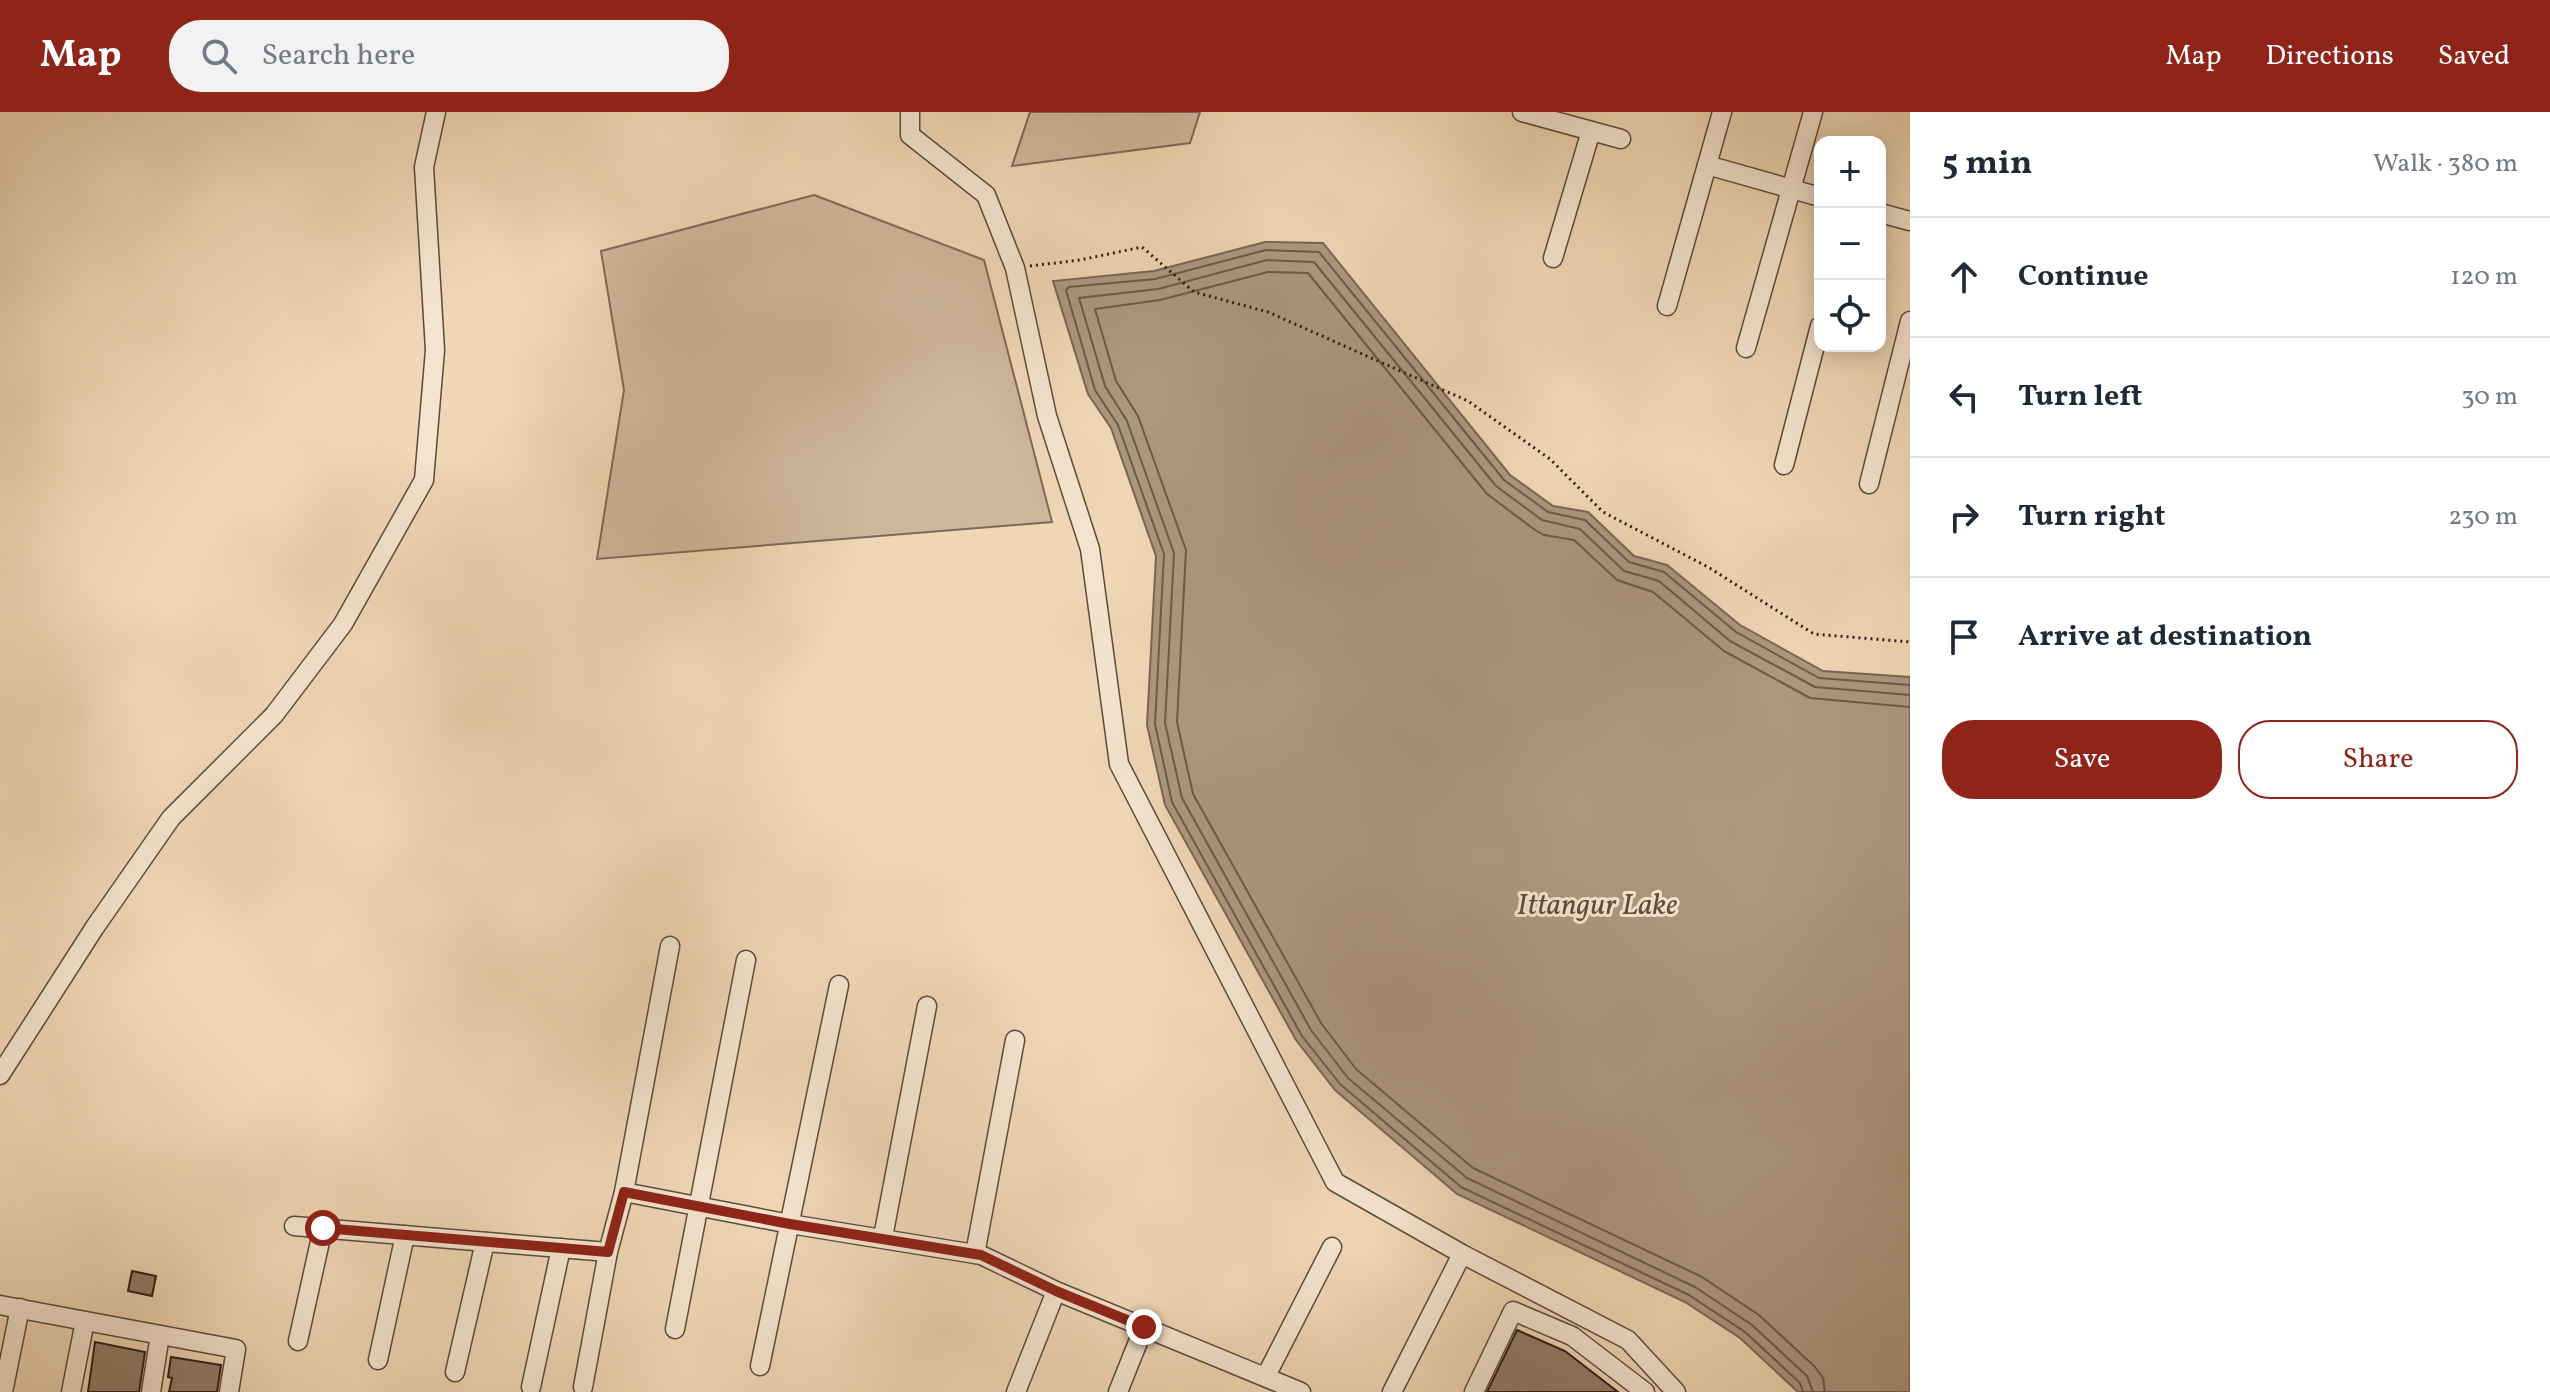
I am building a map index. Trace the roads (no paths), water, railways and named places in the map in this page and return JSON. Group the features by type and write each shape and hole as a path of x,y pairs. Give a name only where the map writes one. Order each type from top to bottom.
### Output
{"street":[{"path":"0,1075 95,927 171,818 274,715 343,624 424,480 435,350 424,167 436,112"},
{"path":"910,112 910,135 986,195 1015,268 1047,416 1090,549 1119,764 1335,1182 1462,1254 1628,1340 1676,1392"},
{"path":"1667,306 1722,112"},
{"path":"1746,348 1813,112"},
{"path":"1530,113 1621,139"},
{"path":"1553,258 1591,131"},
{"path":"1707,165 1814,195"},
{"path":"1886,215 1910,221"},
{"path":"1869,484 1910,321"},
{"path":"1784,465 1814,349"},
{"path":"583,1387 608,1252 624,1192 670,946"},
{"path":"675,1329 746,960"},
{"path":"760,1366 839,985"},
{"path":"883,1237 927,1006"},
{"path":"975,1254 1015,1040"},
{"path":"624,1192 698,1208 975,1254 1056,1291 1301,1392"},
{"path":"294,1226 608,1252"},
{"path":"298,1341 323,1228"},
{"path":"378,1360 405,1235"},
{"path":"455,1372 485,1242"},
{"path":"1266,1376 1332,1247"},
{"path":"531,1387 561,1248"},
{"path":"1392,1392 1462,1254"},
{"path":"1016,1392 1056,1291"},
{"path":"0,1305 236,1349 229,1392"},
{"path":"3,1392 20,1308"},
{"path":"1474,1392 1513,1311 1572,1336 1645,1392"},
{"path":"71,1392 85,1321"},
{"path":"1118,1392 1144,1327"},
{"path":"151,1392 160,1335"}],"water":[{"name":"Ittangur Lake","path":"1265,242 1323,243 1510,475 1553,506 1588,512 1634,556 1667,565 1740,625 1823,671 1910,677 1910,1392 1798,1392 1740,1338 1685,1302 1457,1194 1335,1090 1296,1040 1165,805 1147,725 1156,556 1111,428 1088,394 1053,281 1154,271"}]}
